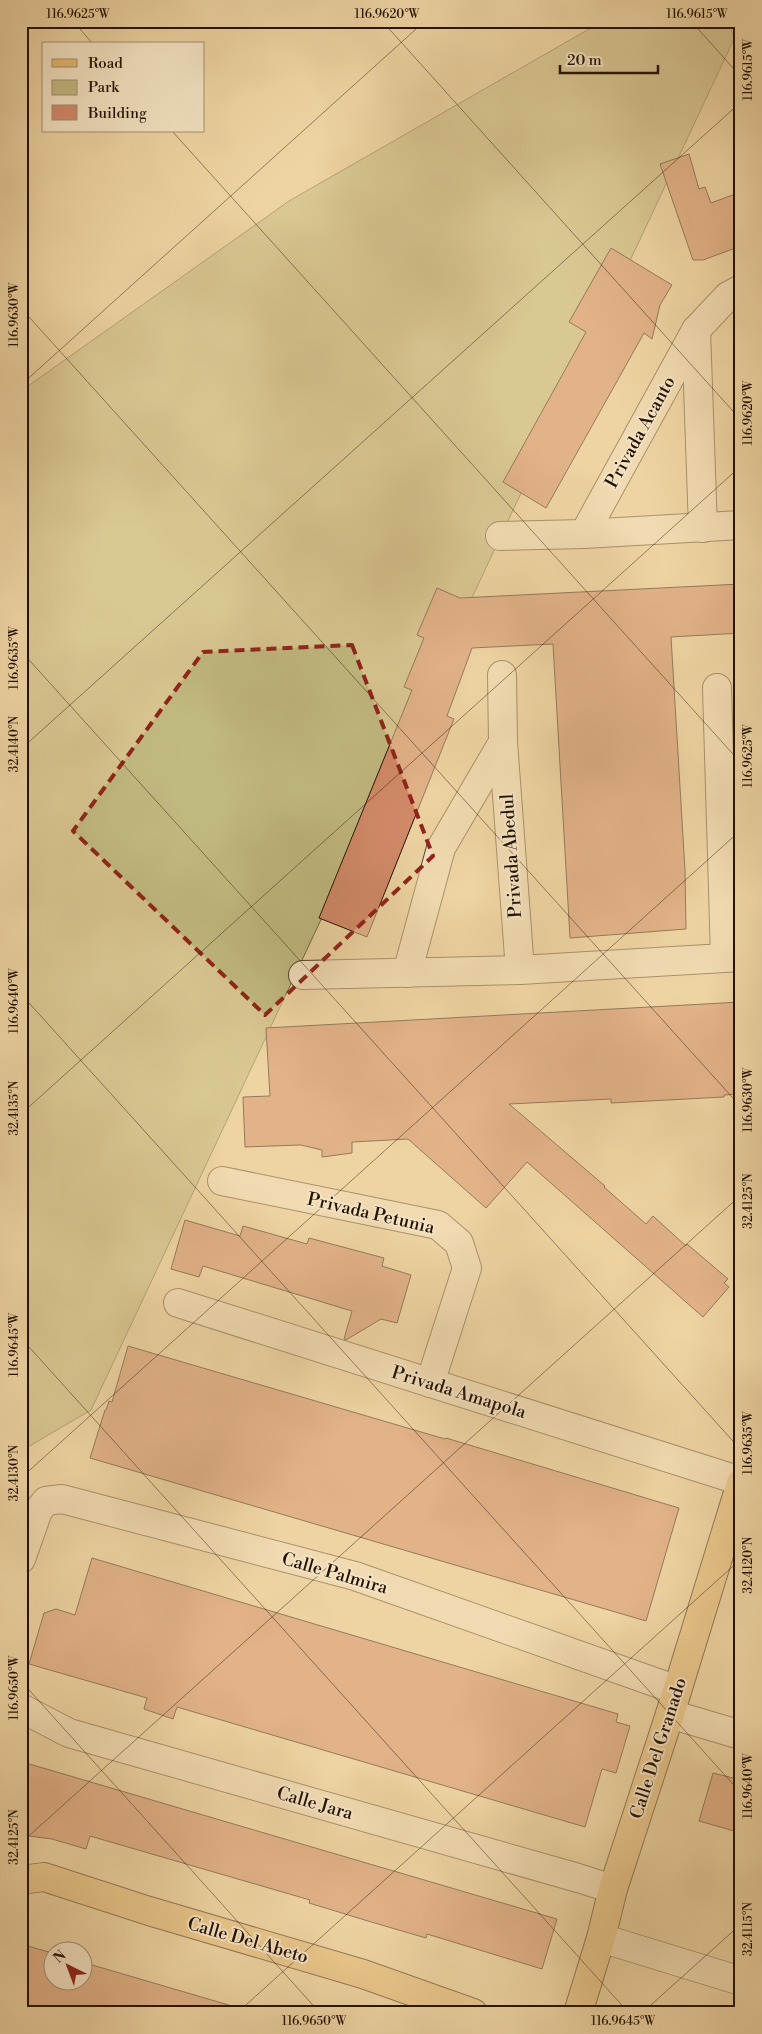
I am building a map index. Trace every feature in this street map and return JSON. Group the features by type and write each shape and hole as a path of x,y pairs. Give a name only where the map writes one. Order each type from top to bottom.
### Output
{"main road":[{"name":"Calle Del Granado","path":"578,2013 601,1938 613,1889 741,1482"},
{"name":"Calle Del Abeto","path":"21,1880 44,1878 363,1974 473,2013"}],"street":[{"name":"Privada Acanto","path":"584,534 696,330 728,296 741,288"},
{"name":"Privada Acanto","path":"696,330 703,528"},
{"path":"500,536 584,534 741,525"},
{"name":"Privada Abedul","path":"502,674 503,742 520,970"},
{"path":"303,975 520,970 733,957 717,688"},
{"name":"Privada Abedul","path":"407,973 442,848 503,742"},
{"name":"Privada Petunia","path":"222,1181 438,1225 459,1243 466,1268 430,1383"},
{"name":"Privada Amapola","path":"178,1303 741,1482"},
{"name":"Calle Palmira","path":"21,1559 38,1511 46,1501 62,1500 355,1576 673,1702 741,1735"},
{"name":"Calle Jara","path":"21,1708 69,1733 613,1889"},
{"path":"601,1938 741,1981"}],"highlighted area":[{"path":"352,645 433,856 265,1015 73,831 203,652"}],"green space":[{"path":"603,21 729,21 734,39 91,1410 21,1451 21,391 289,201"}],"building":[{"path":"689,154 699,189 705,187 711,203 741,192 741,246 703,260 693,260 660,164"},
{"path":"611,248 672,285 660,305 652,339 644,333 546,508 503,482 586,332 569,322"},
{"path":"741,584 741,633 671,637 685,870 686,929 570,938 553,644 472,648 447,716 454,719 367,937 319,918 412,690 404,687 424,638 417,635 437,588 460,598"},
{"path":"741,1002 741,1094 724,1095 724,1097 611,1103 611,1099 509,1104 605,1186 646,1224 653,1216 686,1246 687,1244 728,1279 724,1283 729,1287 703,1317 527,1162 486,1208 408,1139 352,1142 352,1153 322,1157 322,1150 301,1145 245,1147 243,1097 270,1096 266,1028"},
{"path":"185,1220 240,1236 243,1226 307,1244 309,1238 384,1258 382,1266 411,1275 397,1323 381,1319 346,1340 344,1339 352,1311 203,1266 199,1277 171,1269"},
{"path":"128,1346 679,1508 646,1621 90,1458 105,1410 109,1401 112,1402"},
{"path":"92,1558 618,1714 616,1722 630,1726 616,1773 602,1769 585,1827 177,1707 173,1719 144,1709 147,1698 29,1664 44,1613 56,1609 75,1615"},
{"path":"26,1763 557,1919 542,1969 427,1934 426,1938 368,1921 309,1903 310,1900 90,1836 86,1849 52,1839 21,1835 21,1780"},
{"path":"713,1773 741,1780 741,1833 699,1821"},
{"path":"21,1944 42,1950 42,1992 92,1992 92,1965 232,2006 231,2013 21,2013"}]}
